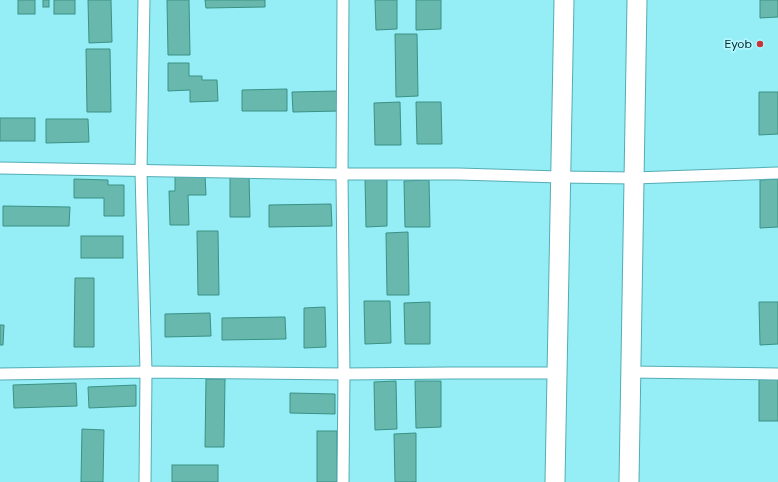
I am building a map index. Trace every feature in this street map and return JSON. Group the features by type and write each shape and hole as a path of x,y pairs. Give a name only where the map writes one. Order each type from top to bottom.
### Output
{"highway":[{"path":"555,482 564,0"},
{"path":"629,482 637,0"}],"street":[{"path":"144,0 140,171 146,372 145,482"},
{"path":"343,0 343,482"},
{"path":"0,168 342,174 458,174 634,178 778,173"},
{"path":"0,374 146,372 557,374"},
{"path":"630,372 778,374"}],"building":[{"path":"18,0 35,0 35,14 18,14"},
{"path":"43,0 49,0 49,7 43,7"},
{"path":"54,0 75,0 75,14 54,14"},
{"path":"88,0 111,0 112,42 89,43"},
{"path":"167,0 189,0 190,55 168,55"},
{"path":"205,0 265,0 265,7 206,8"},
{"path":"375,0 397,0 397,29 376,30"},
{"path":"416,0 441,0 441,29 416,30"},
{"path":"760,0 778,0 778,17 760,18"},
{"path":"395,34 417,34 418,96 396,97"},
{"path":"86,49 110,49 111,112 87,112"},
{"path":"168,63 189,63 189,76 202,76 202,80 217,80 218,101 190,102 190,90 168,91"},
{"path":"287,89 287,111 242,111 242,90"},
{"path":"338,91 339,111 293,112 292,92"},
{"path":"759,92 778,92 778,134 759,135"},
{"path":"400,102 401,145 375,145 374,103"},
{"path":"416,102 441,102 442,144 417,144"},
{"path":"0,118 35,118 35,141 0,141"},
{"path":"46,119 88,119 89,142 46,143"},
{"path":"175,175 205,175 206,195 188,195 189,225 170,225 169,191 175,191"},
{"path":"230,175 249,175 250,217 230,217"},
{"path":"365,178 387,178 387,226 366,227"},
{"path":"74,179 108,180 108,185 124,185 124,216 104,216 104,198 74,198"},
{"path":"778,179 778,227 760,228 760,180"},
{"path":"429,180 430,227 405,227 404,181"},
{"path":"331,204 332,226 269,227 269,205"},
{"path":"3,206 70,207 69,226 3,226"},
{"path":"197,231 218,231 219,295 198,295"},
{"path":"408,232 409,295 387,295 386,233"},
{"path":"81,236 123,236 123,258 81,258"},
{"path":"75,278 94,278 94,347 74,347"},
{"path":"364,301 390,301 391,343 365,344"},
{"path":"430,302 430,344 405,344 404,303"},
{"path":"759,302 778,302 778,344 760,345"},
{"path":"325,307 326,347 304,348 304,308"},
{"path":"210,313 211,336 165,337 165,314"},
{"path":"285,317 286,339 222,340 222,318"},
{"path":"0,325 4,325 3,345 0,345"},
{"path":"759,373 778,373 778,421 759,421"},
{"path":"206,379 225,379 224,447 205,447"},
{"path":"396,381 397,429 375,430 374,382"},
{"path":"415,381 441,381 441,427 416,428"},
{"path":"76,383 77,406 14,408 13,385"},
{"path":"136,385 136,406 89,408 88,387"},
{"path":"290,393 335,394 335,414 290,413"},
{"path":"82,429 104,430 103,482 81,482"},
{"path":"317,431 337,431 337,482 317,482"},
{"path":"416,433 416,482 395,482 394,434"},
{"path":"172,465 218,465 218,482 172,482"}],"place":[{"name":"Eyob","path":"760,44"}]}
